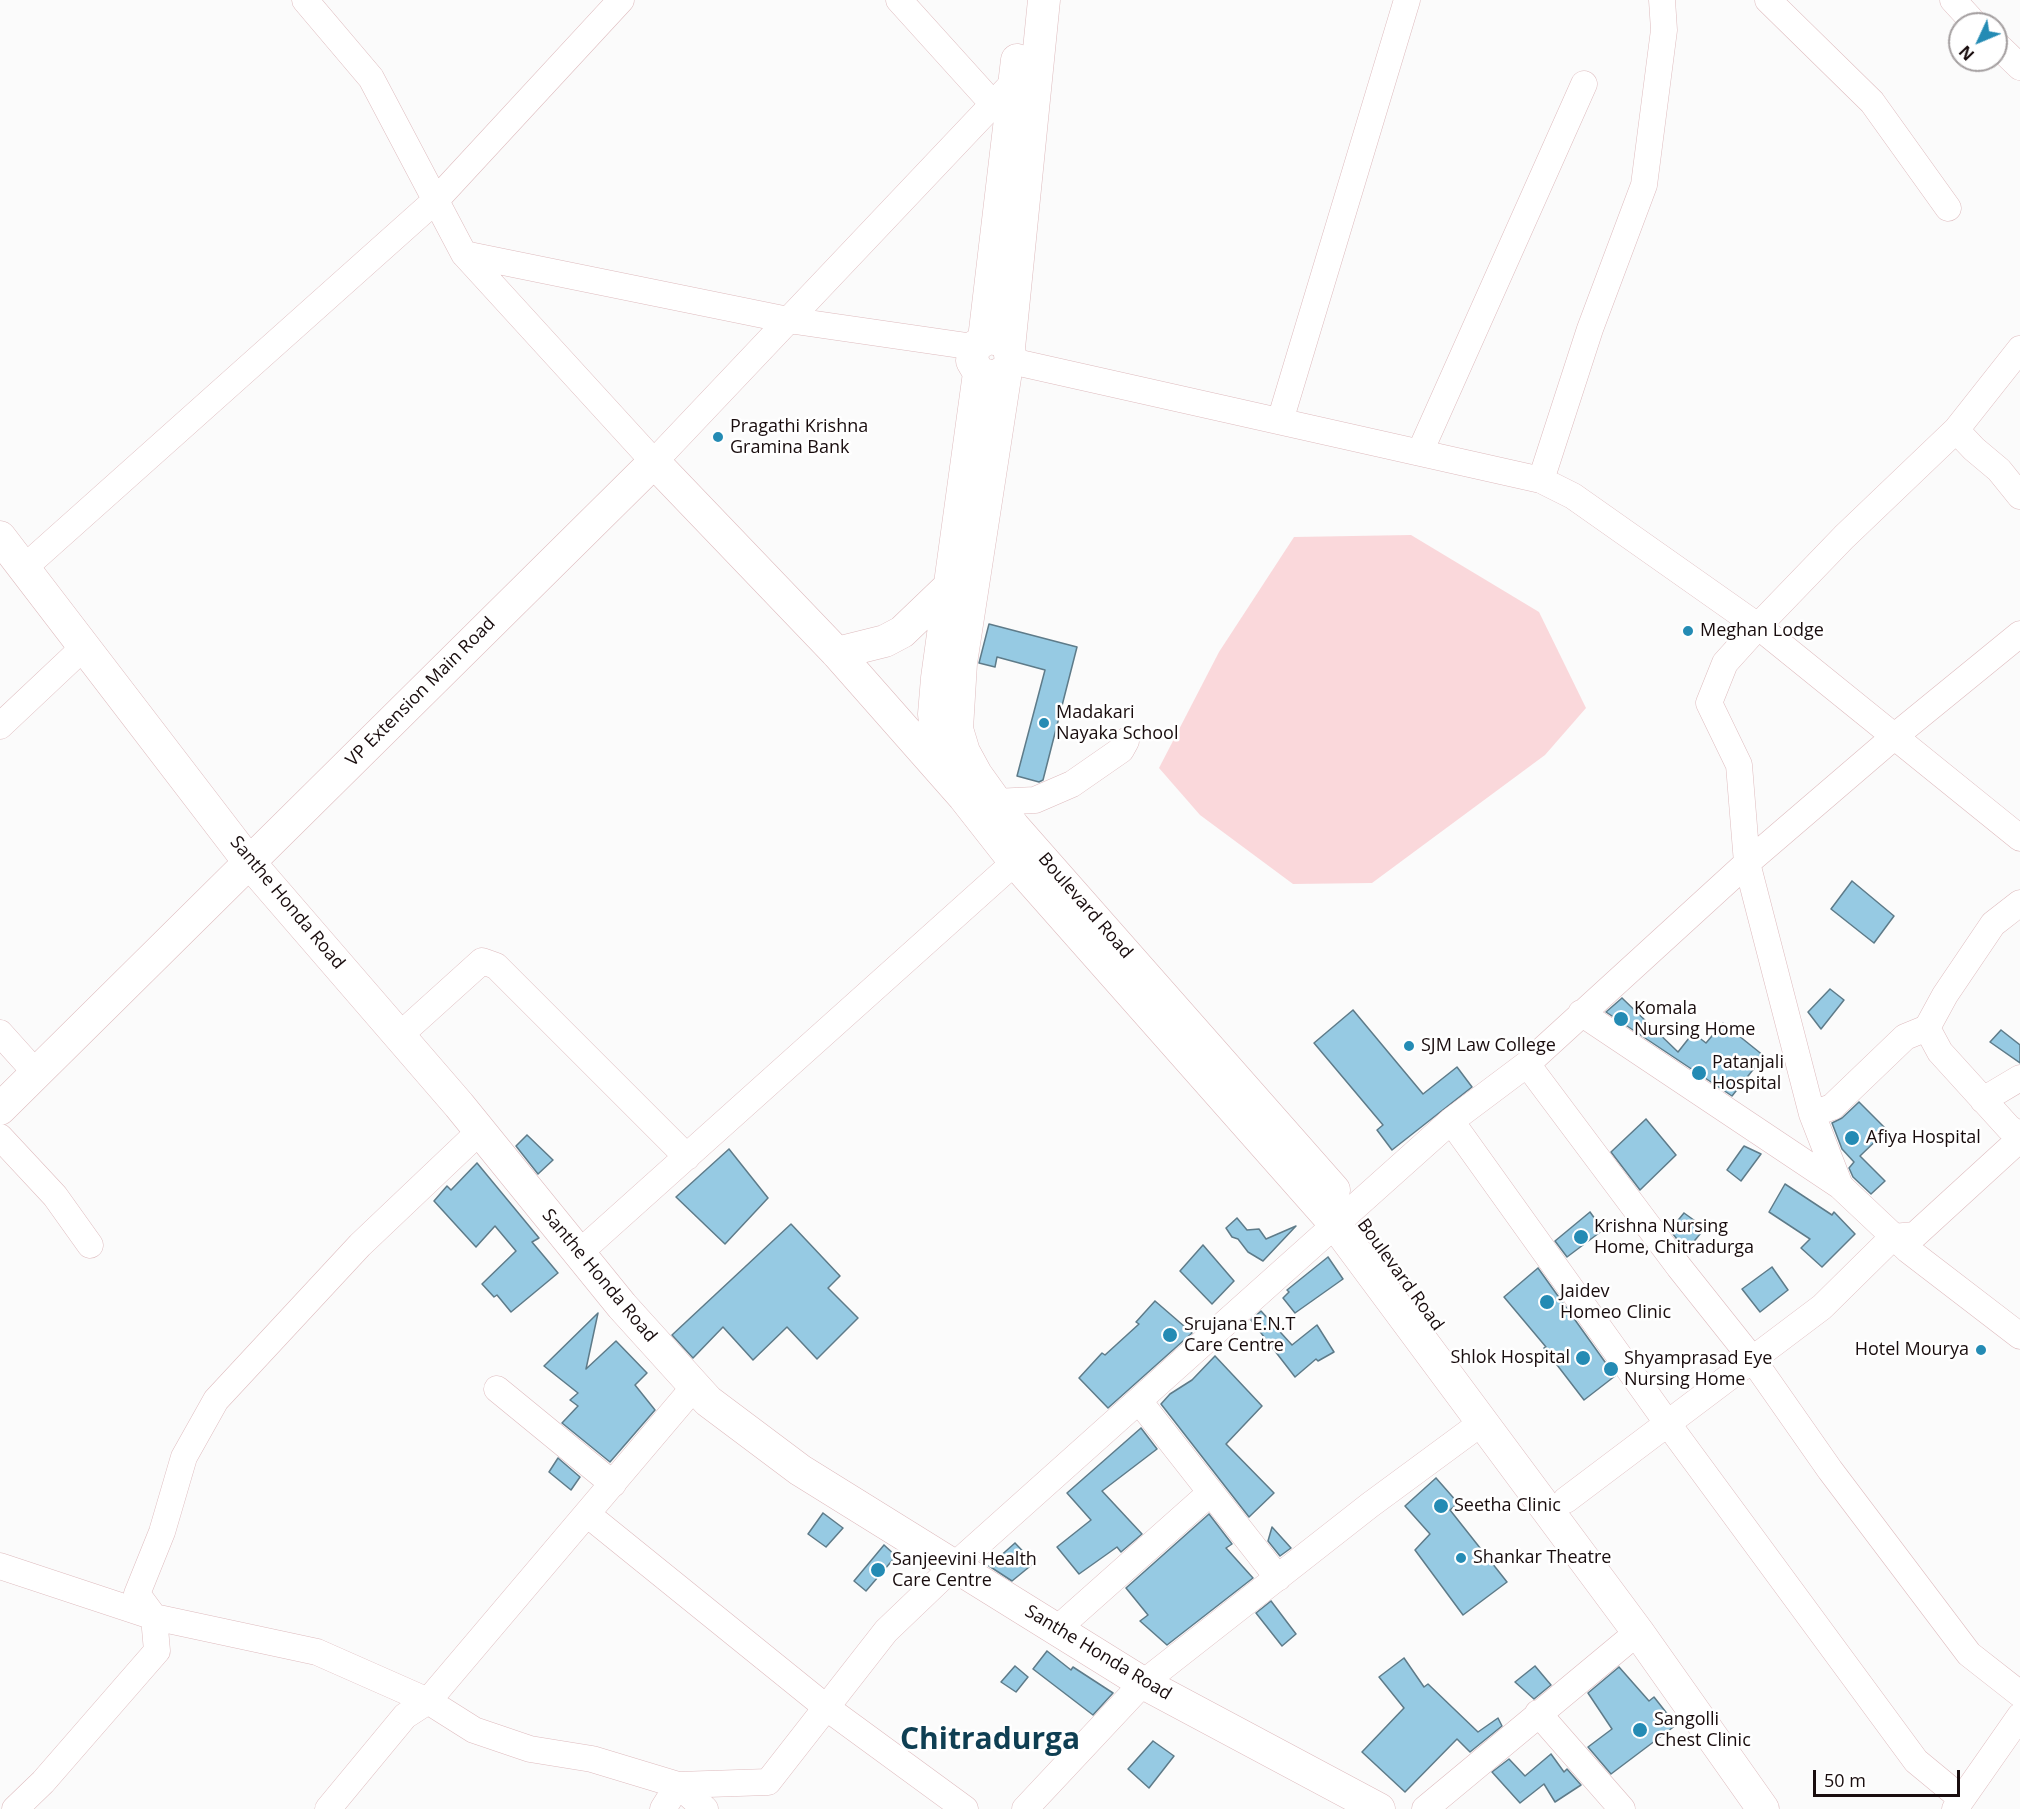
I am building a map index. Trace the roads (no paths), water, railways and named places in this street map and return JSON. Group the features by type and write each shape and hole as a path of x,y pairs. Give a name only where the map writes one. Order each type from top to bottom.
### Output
{"main road":[{"path":"977,796 957,729 957,699 994,356 1023,0"},
{"path":"1015,90 1044,0"},
{"path":"977,796 947,768 937,741 934,714 949,587 994,356"},
{"path":"654,462 977,796"},
{"name":"VP Extension Main Road","path":"0,1109 654,462"},
{"name":"Santhe Honda Road","path":"0,537 249,861 400,1035 622,1306 708,1401 800,1470 1143,1683 1378,1809"},
{"path":"837,653 867,648 894,636 949,587"},
{"name":"Boulevard Road","path":"977,796 1015,862 1343,1216 1484,1421 1638,1632 1763,1809"},
{"name":"Boulevard Road","path":"977,796 1343,1216 1566,1500 1785,1809"}],"street":[{"path":"305,0 371,78 464,254 654,462 788,320 1015,90 899,0"},
{"path":"25,567 436,199 621,0"},
{"path":"1280,421 1407,0"},
{"path":"1541,480 1590,329 1644,185 1664,30 1662,0"},
{"path":"1768,0 1872,102 1948,208"},
{"path":"1953,0 1964,12"},
{"path":"2008,56 2020,67"},
{"path":"1420,452 1584,84"},
{"path":"464,254 788,320 994,356 1541,480 1573,496 1760,627 2020,838"},
{"path":"1840,1186 1812,1114 1747,863 1739,765 1710,703 1725,663 1844,537 1956,430 2020,348"},
{"path":"1956,430 1999,470 2020,496"},
{"path":"0,1566 154,1617 316,1652 428,1701 474,1730 530,1749 592,1759 678,1785 768,1782 886,1631 955,1565 1451,1121 1527,1064 1747,863 1895,736 2020,634"},
{"path":"0,726 85,646"},
{"path":"977,796 1035,800 1072,784 1121,750 1126,741"},
{"path":"579,1253 1015,862"},
{"path":"1812,1114 1832,1107 1905,1037 1927,1028 1945,995 1994,924 2020,903"},
{"path":"400,1035 482,961 496,966 687,1156"},
{"path":"1581,1013 1840,1186 1893,1237 2020,1336"},
{"path":"1566,1500 1822,1307 1893,1237 1915,1235 2020,1137 2009,1128 1959,1070 1940,1052 1927,1028"},
{"path":"0,1033 36,1074"},
{"path":"1527,1064 1678,1267 1753,1360 1830,1470 1969,1654 2020,1694"},
{"path":"1983,1100 2020,1078"},
{"path":"1451,1121 1668,1424 1916,1761 1958,1804 2020,1716"},
{"path":"15,1809 43,1782 157,1652 154,1617 136,1594 162,1532 184,1457 216,1400 360,1245 480,1131"},
{"path":"0,1137 55,1196 90,1245"},
{"path":"328,1809 405,1716 428,1701 695,1386"},
{"path":"497,1389 613,1484"},
{"path":"1139,1401 1278,1578"},
{"path":"1025,1809 1143,1683 1370,1504 1484,1421"},
{"path":"1057,1629 1210,1493"},
{"path":"587,1514 827,1708 965,1809"},
{"path":"1425,1809 1638,1632"},
{"path":"1538,1713 1622,1809"},
{"path":"663,1809 678,1785"},
{"path":"678,1785 705,1809"}],"place":[{"name":"Pragathi Krishna Gramina Bank","path":"718,437"},
{"name":"Meghan Lodge","path":"1688,631"},
{"name":"Madakari Nayaka School","path":"1044,723"},
{"name":"Komala Nursing Home","path":"1621,1019"},
{"name":"SJM Law College","path":"1409,1046"},
{"name":"Patanjali Hospital","path":"1699,1073"},
{"name":"Afiya Hospital","path":"1852,1138"},
{"name":"Krishna Nursing Home, Chitradurga","path":"1581,1237"},
{"name":"Jaidev Homeo Clinic","path":"1547,1302"},
{"name":"Srujana E.N.T Care Centre","path":"1170,1335"},
{"name":"Hotel Mourya","path":"1981,1350"},
{"name":"Shlok Hospital","path":"1583,1358"},
{"name":"Shyamprasad Eye Nursing Home","path":"1611,1369"},
{"name":"Seetha Clinic","path":"1441,1506"},
{"name":"Shankar Theatre","path":"1461,1558"},
{"name":"Sanjeevini Health Care Centre","path":"878,1570"},
{"name":"Sangolli Chest Clinic","path":"1640,1730"}],"district":[{"name":"Chitradurga","path":"990,1740"}]}
